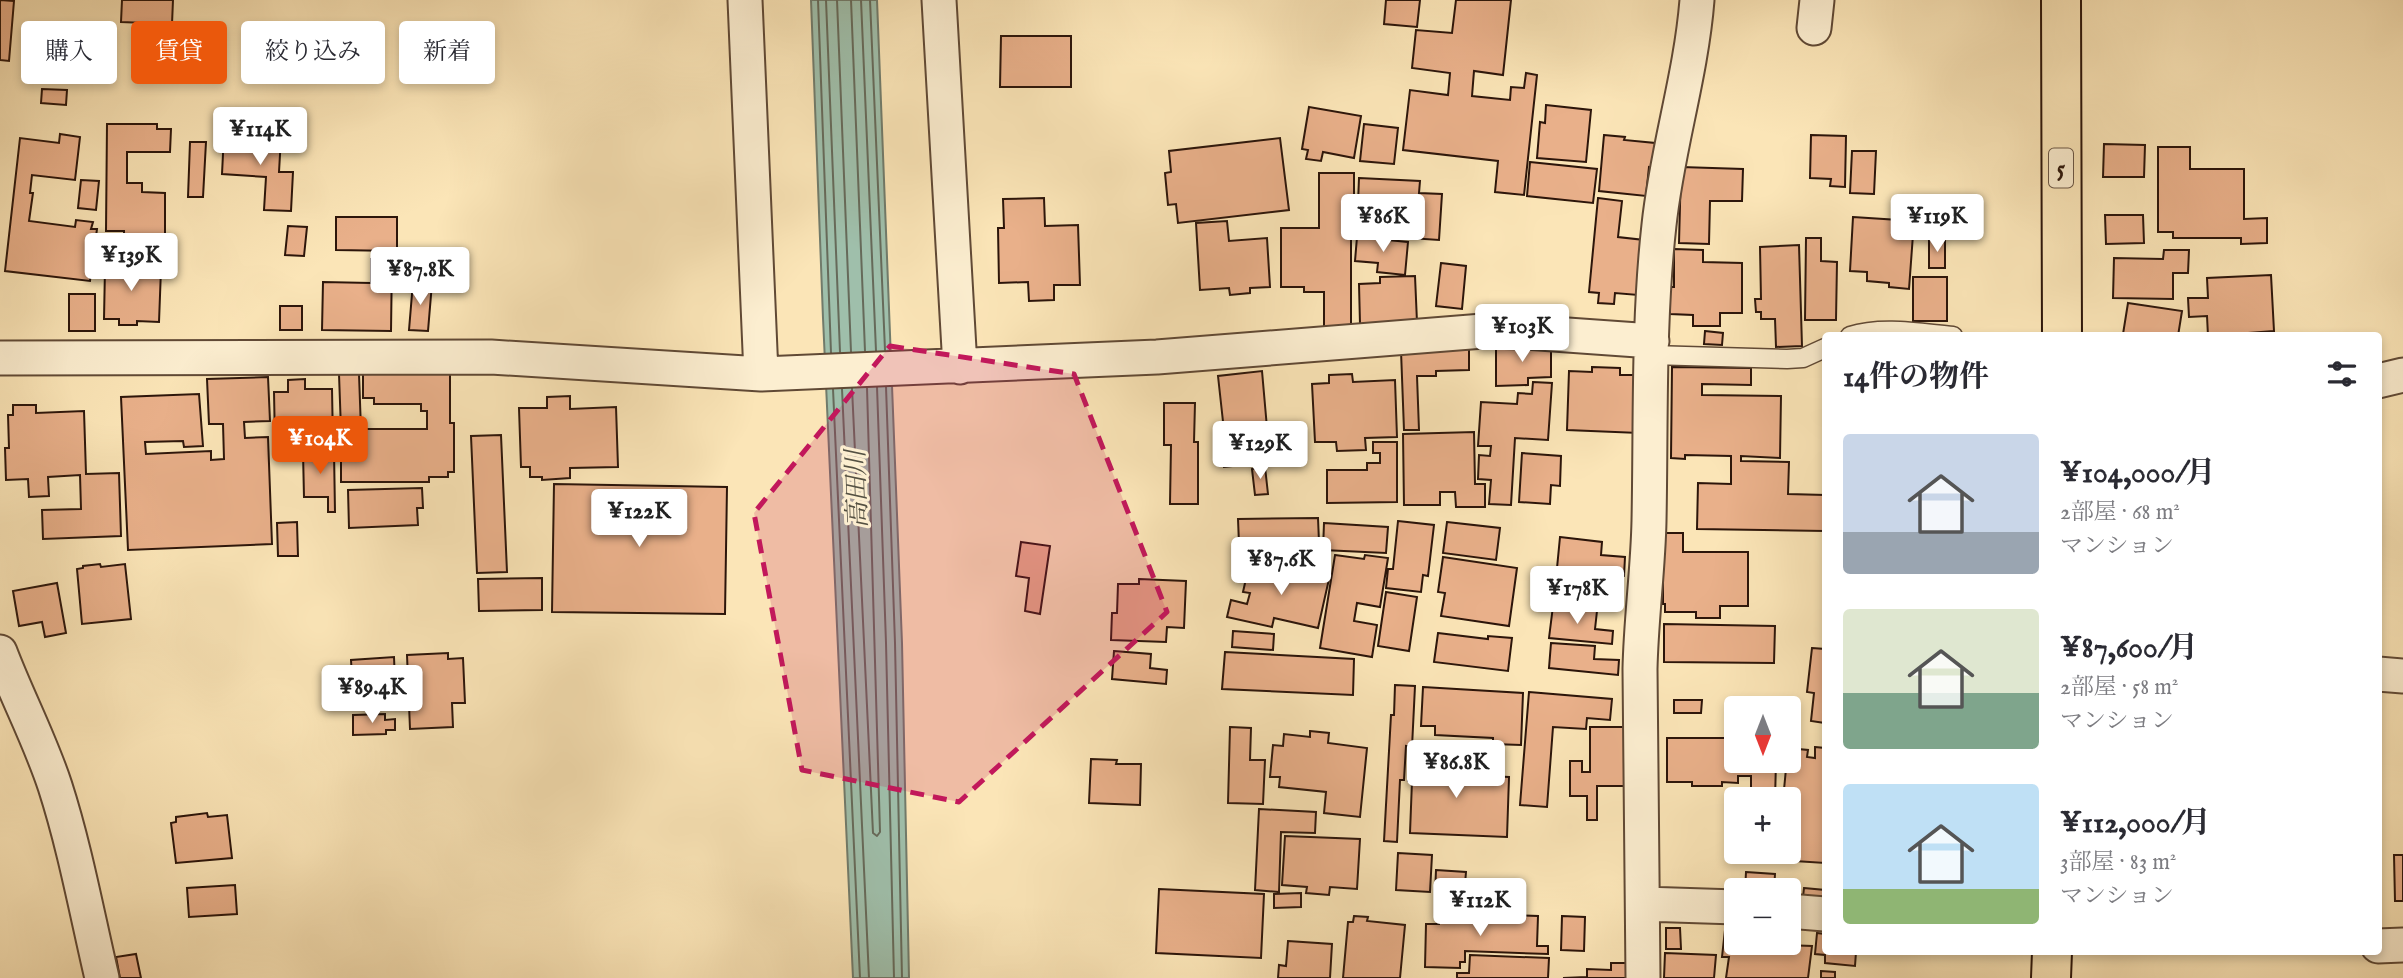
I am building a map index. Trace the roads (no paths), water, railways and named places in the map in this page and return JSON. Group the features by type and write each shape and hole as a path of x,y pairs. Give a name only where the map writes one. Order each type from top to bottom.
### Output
{"main road":[{"name":"5","path":"2061,0 2062,332"},
{"path":"2051,978 2052,955"}],"street":[{"path":"745,0 761,374"},
{"path":"939,0 960,366"},
{"path":"1643,978 1640,624 1649,524 1651,348 1660,214 1697,0"},
{"path":"0,358 491,357 761,374 1169,356 1483,331 1525,332 1651,348"},
{"path":"2382,380 2403,375"},
{"path":"0,652 54,783 67,827 91,972"},
{"path":"2382,674 2403,676"},
{"path":"1643,904 1724,907"},
{"path":"1801,912 1822,914"},
{"path":"2382,946 2403,945"}],"lane":[{"path":"1863,332 1895,332"},
{"path":"1651,348 1787,359 1803,358 1822,349"}],"water":[{"name":"高田川","path":"811,0 877,0 902,643 909,978 853,978"}]}
